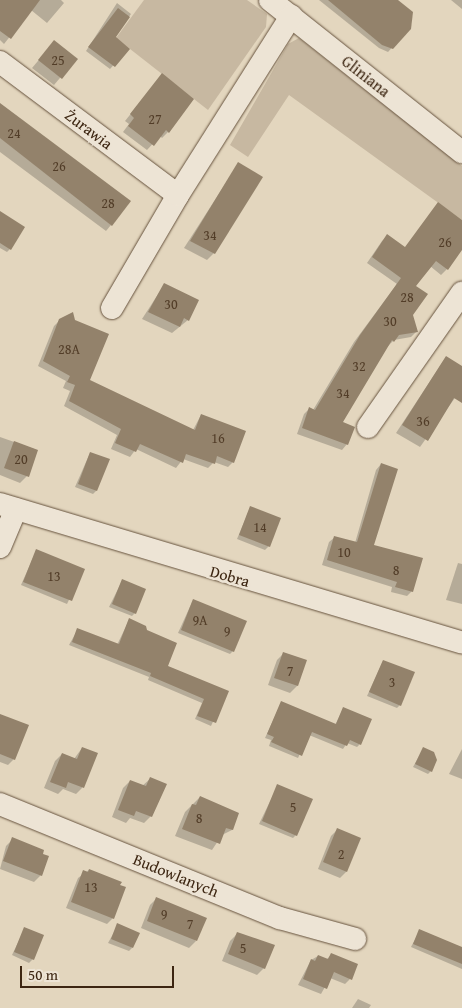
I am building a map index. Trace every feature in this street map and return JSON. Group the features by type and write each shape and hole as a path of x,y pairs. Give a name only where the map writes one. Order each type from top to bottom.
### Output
{"street":[{"name":"Gliniana","path":"270,0 462,152"},
{"path":"112,308 178,195 291,16"},
{"name":"Żurawia","path":"0,62 178,195"},
{"path":"368,427 462,293"},
{"path":"0,547 8,507"},
{"name":"Dobra","path":"8,507 462,644"},
{"name":"Budowlanych","path":"0,804 280,918 355,939"}],"shaded area":[{"path":"144,0 247,0 267,14 266,27 208,110 116,38"},
{"path":"299,38 462,166 462,220 289,95 248,157 230,145 288,44"}],"building":[{"path":"0,0 40,0 11,39 0,31"},
{"path":"328,0 398,0 413,12 411,29 393,49 382,45"},
{"path":"118,8 130,17 116,37 130,49 115,67 88,47"},
{"path":"54,40 78,59 62,79 38,60"},
{"path":"162,73 194,99 169,133 166,130 154,146 128,126 134,118 130,114"},
{"path":"0,103 131,201 112,226 0,138"},
{"path":"238,162 263,177 215,254 190,241"},
{"path":"438,202 462,220 462,250 448,270 436,261 416,286 428,294 413,315 418,332 399,335 394,342 392,340 343,422 355,427 348,445 302,428 309,407 315,410 360,335 401,278 372,257 387,234 405,247"},
{"path":"0,211 25,227 11,250 0,243"},
{"path":"164,283 199,300 189,321 184,318 180,327 148,312"},
{"path":"73,312 75,320 109,334 90,380 195,430 201,414 246,431 234,463 217,456 215,464 186,454 183,463 140,444 136,452 115,443 121,429 69,401 75,385 67,382 70,376 43,361 59,319"},
{"path":"446,356 462,366 462,403 454,398 428,441 402,425"},
{"path":"14,441 38,450 29,477 4,468"},
{"path":"90,452 110,459 97,491 78,484"},
{"path":"381,463 398,469 374,545 423,558 413,592 395,587 397,582 327,560 334,536 357,542"},
{"path":"250,506 281,518 270,547 239,535"},
{"path":"36,549 85,569 72,601 23,582"},
{"path":"122,579 146,589 136,614 112,604"},
{"path":"193,599 247,621 234,652 181,630"},
{"path":"129,618 146,626 147,630 177,643 168,666 229,691 216,723 197,716 204,699 150,676 151,673 72,642 77,628 119,644"},
{"path":"283,652 307,660 298,686 274,678"},
{"path":"383,660 415,672 401,706 369,692"},
{"path":"281,701 336,724 343,707 372,719 361,745 350,740 347,746 312,732 302,756 271,742 274,737 267,734"},
{"path":"0,714 29,725 15,760 0,754"},
{"path":"82,747 98,753 84,788 68,782 66,788 50,782 62,753 77,759"},
{"path":"423,747 434,752 437,760 432,772 415,764"},
{"path":"150,777 167,784 152,817 136,811 134,816 118,810 130,780 146,786"},
{"path":"277,784 313,799 297,836 262,821"},
{"path":"200,796 239,813 233,830 226,828 220,844 182,829 192,804 196,805"},
{"path":"337,828 361,838 347,872 323,862"},
{"path":"12,837 44,850 43,854 49,856 42,876 3,861"},
{"path":"89,869 122,882 120,885 126,887 114,919 71,902 83,870 88,872"},
{"path":"156,897 207,918 197,941 147,921"},
{"path":"117,923 140,933 133,948 111,939"},
{"path":"24,927 44,935 34,960 14,952"},
{"path":"419,929 462,947 462,964 413,944"},
{"path":"237,932 275,945 265,969 228,954"},
{"path":"331,953 358,964 352,980 334,972 327,989 303,979 311,959 315,961 318,955 328,959"}]}
